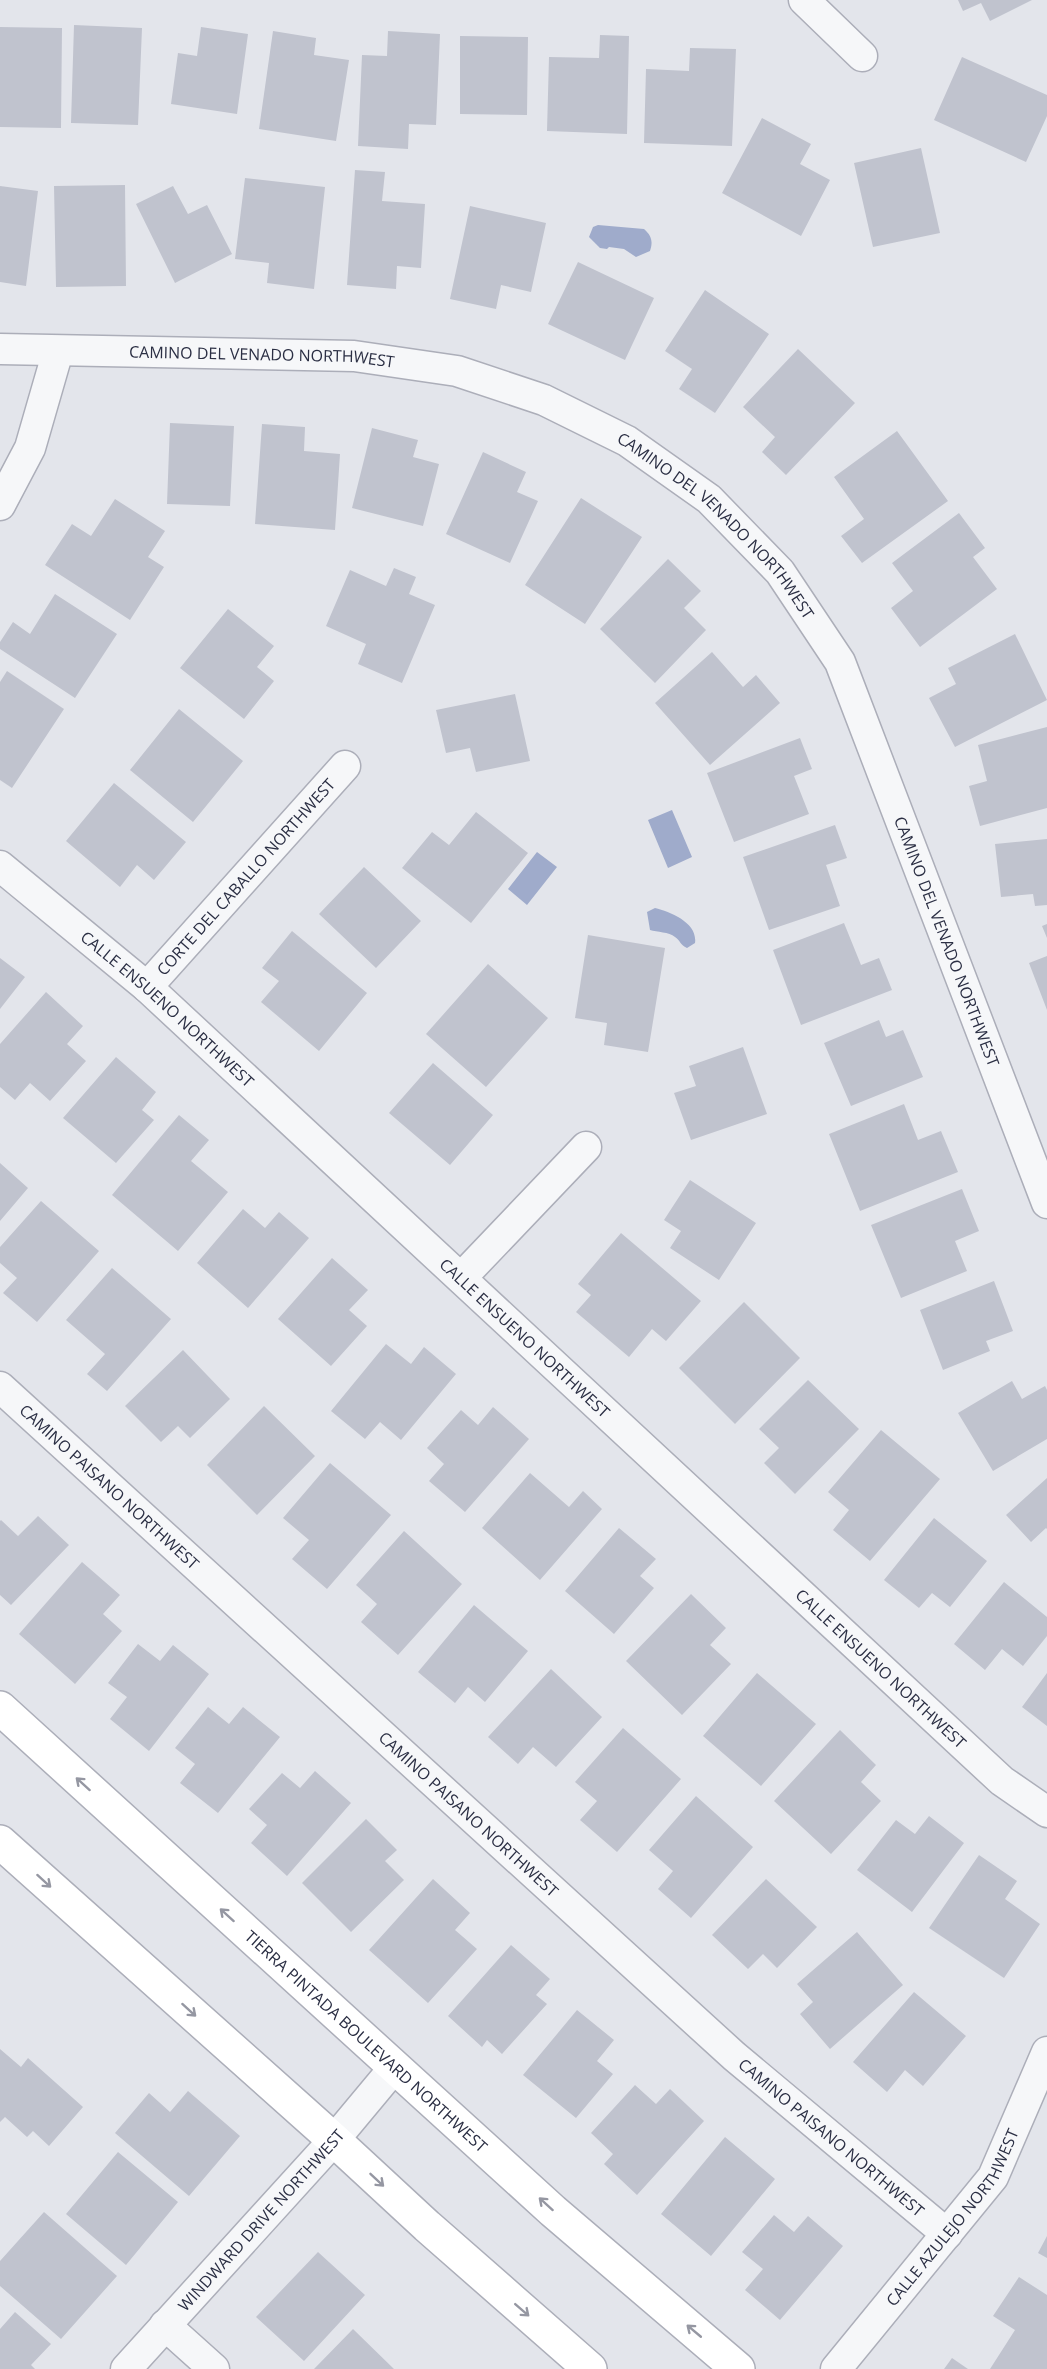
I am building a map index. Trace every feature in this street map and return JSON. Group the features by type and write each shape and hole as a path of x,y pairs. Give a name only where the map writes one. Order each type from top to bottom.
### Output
{"main road":[{"name":"TIERRA PINTADA BOULEVARD NORTHWEST","path":"0,1708 553,2211 738,2369"},
{"path":"0,1842 427,2226 590,2369"}],"street":[{"path":"804,0 862,56"},
{"name":"CAMINO DEL VENADO NORTHWEST","path":"0,349 354,356 458,371 544,400 627,441 709,499 780,572 840,662 1047,1203"},
{"path":"0,505 30,448 58,351"},
{"name":"CORTE DEL CABALLO NORTHWEST","path":"147,987 345,766"},
{"name":"CALLE ENSUENO NORTHWEST","path":"0,866 147,987 1002,1781 1047,1812"},
{"path":"461,1278 586,1147"},
{"name":"CAMINO PAISANO NORTHWEST","path":"0,1387 734,2056 947,2234"},
{"name":"CALLE AZULEJO NORTHWEST","path":"836,2369 993,2177 1047,2052"},
{"name":"WINDWARD DRIVE NORTHWEST","path":"126,2369 334,2140 394,2068"},
{"path":"165,2325 214,2369"}],"water":[{"path":"598,225 644,229 651,239 650,251 636,257 624,249 600,248 589,237 593,227"},
{"path":"672,810 692,857 668,868 648,820"},
{"path":"537,852 557,867 527,905 508,889"},
{"path":"655,908 668,912 688,924 695,936 695,943 687,948 672,935 650,930 647,912"}],"building":[{"path":"958,0 1032,0 990,21 981,3 963,11"},
{"path":"74,25 142,28 138,125 71,123"},
{"path":"0,27 62,28 61,128 0,127"},
{"path":"201,27 248,34 237,114 171,104 178,53 197,56"},
{"path":"273,31 316,38 314,55 349,60 336,141 259,129"},
{"path":"388,31 440,34 436,125 409,124 408,149 358,146 362,55 387,56"},
{"path":"600,35 629,36 627,134 547,131 549,57 599,58"},
{"path":"460,36 528,37 527,115 460,114"},
{"path":"690,48 736,49 732,146 644,143 646,69 689,71"},
{"path":"962,57 1047,95 1047,116 1026,162 934,120"},
{"path":"762,118 811,144 800,164 830,180 801,236 722,193"},
{"path":"921,148 940,233 873,247 854,163"},
{"path":"355,170 385,172 382,201 425,204 421,268 397,266 396,289 347,285"},
{"path":"245,178 325,187 314,289 267,283 269,263 235,259"},
{"path":"125,185 126,286 56,287 54,186"},
{"path":"0,186 38,191 26,286 0,282"},
{"path":"173,186 188,214 207,205 232,254 175,283 136,204"},
{"path":"470,206 546,223 531,292 501,285 496,309 450,299"},
{"path":"578,262 654,298 625,360 548,324"},
{"path":"705,290 769,334 715,413 679,389 692,369 665,351"},
{"path":"798,349 855,403 786,475 762,452 775,437 743,407"},
{"path":"170,423 234,426 230,506 167,504"},
{"path":"262,424 305,427 304,451 340,454 335,530 255,524"},
{"path":"372,428 418,440 413,457 439,464 423,526 352,508"},
{"path":"897,431 948,501 862,563 841,536 864,519 834,477"},
{"path":"483,452 526,472 517,492 538,501 510,563 446,534"},
{"path":"581,498 642,537 585,624 525,585"},
{"path":"115,499 165,531 148,557 164,567 130,620 45,565 72,524 91,536"},
{"path":"959,513 985,548 973,557 997,589 920,647 891,608 913,591 892,563"},
{"path":"668,559 701,591 684,608 706,630 655,683 600,629"},
{"path":"394,568 416,577 409,594 435,605 402,683 358,664 366,644 326,626 350,570 386,586"},
{"path":"55,594 117,634 75,698 0,649 0,642 13,622 30,634"},
{"path":"228,609 274,646 257,667 274,681 244,719 180,668"},
{"path":"1015,634 1047,700 955,747 929,698 956,684 948,668"},
{"path":"712,652 743,687 756,675 780,703 710,765 655,703"},
{"path":"7,671 64,709 12,788 0,780 0,682"},
{"path":"515,694 530,761 476,772 470,748 446,753 436,710"},
{"path":"179,709 243,761 193,822 130,770"},
{"path":"1047,727 1047,808 980,826 969,786 987,781 978,745"},
{"path":"800,738 812,769 794,776 809,814 734,842 707,773"},
{"path":"114,783 186,842 154,880 137,865 120,887 66,841"},
{"path":"476,812 528,853 471,923 402,868 432,832 449,845"},
{"path":"835,825 847,858 826,865 840,906 769,930 743,857"},
{"path":"1047,839 1047,905 1035,906 1033,894 1001,897 995,844"},
{"path":"364,867 421,921 376,968 319,914"},
{"path":"844,923 861,965 879,958 892,990 801,1025 773,950"},
{"path":"1047,924 1047,938 1042,926"},
{"path":"292,931 367,993 319,1051 261,1002 279,981 262,968"},
{"path":"588,935 665,948 648,1052 604,1045 607,1023 575,1018"},
{"path":"1047,956 1047,1010 1029,963"},
{"path":"0,958 25,977 0,1009"},
{"path":"488,964 548,1018 486,1087 426,1034"},
{"path":"46,992 83,1026 67,1044 86,1061 50,1101 30,1083 15,1100 0,1087 0,1044"},
{"path":"879,1020 886,1037 903,1030 923,1077 851,1106 824,1043"},
{"path":"743,1047 767,1114 691,1140 674,1093 696,1086 689,1066"},
{"path":"116,1057 156,1092 142,1110 154,1120 116,1163 63,1118"},
{"path":"433,1063 493,1115 450,1165 389,1113"},
{"path":"904,1104 918,1140 941,1131 958,1172 860,1211 829,1134"},
{"path":"179,1115 209,1140 191,1161 228,1192 178,1251 112,1195"},
{"path":"0,1163 28,1188 0,1221"},
{"path":"690,1180 756,1223 719,1280 670,1248 681,1231 664,1220"},
{"path":"962,1189 979,1231 955,1241 967,1271 901,1298 871,1225"},
{"path":"41,1201 99,1251 37,1322 3,1293 17,1278 0,1263 0,1247"},
{"path":"243,1209 265,1228 279,1212 309,1238 248,1308 197,1263"},
{"path":"621,1233 701,1301 666,1341 652,1329 629,1357 576,1312 591,1295 578,1284"},
{"path":"332,1258 368,1290 349,1310 367,1326 331,1366 278,1319"},
{"path":"112,1268 171,1319 107,1391 87,1374 105,1354 66,1320"},
{"path":"994,1281 1013,1331 986,1341 990,1351 943,1370 920,1310"},
{"path":"744,1302 800,1358 735,1424 679,1368"},
{"path":"386,1344 411,1364 424,1347 456,1374 401,1440 380,1422 365,1439 331,1411"},
{"path":"183,1350 230,1399 190,1438 178,1426 161,1442 125,1406"},
{"path":"808,1380 859,1429 795,1494 764,1463 779,1448 759,1429"},
{"path":"1012,1381 1022,1399 1045,1386 1047,1390 1047,1439 993,1471 958,1413"},
{"path":"264,1406 315,1456 257,1515 207,1465"},
{"path":"493,1407 529,1439 465,1512 429,1481 444,1464 427,1448 461,1410 478,1425"},
{"path":"881,1430 940,1479 870,1561 833,1530 849,1510 828,1492"},
{"path":"330,1463 391,1515 327,1589 292,1559 309,1540 283,1518"},
{"path":"530,1473 569,1507 583,1491 602,1509 540,1580 482,1528"},
{"path":"1047,1478 1047,1529 1031,1542 1006,1515"},
{"path":"38,1516 69,1545 11,1605 0,1595 0,1521 18,1536"},
{"path":"934,1518 987,1561 950,1607 932,1593 919,1608 884,1580"},
{"path":"619,1528 656,1559 640,1576 654,1588 614,1634 565,1591"},
{"path":"404,1531 462,1584 398,1655 361,1622 377,1604 356,1585"},
{"path":"82,1562 120,1595 103,1614 122,1631 75,1684 19,1634"},
{"path":"1004,1582 1047,1617 1047,1636 1023,1666 1002,1649 985,1670 954,1644"},
{"path":"691,1594 726,1628 710,1645 731,1664 682,1715 626,1661"},
{"path":"474,1605 528,1651 485,1702 468,1687 455,1703 418,1672"},
{"path":"138,1644 160,1661 173,1645 209,1674 149,1751 110,1719 127,1697 108,1683"},
{"path":"551,1669 602,1717 556,1767 533,1747 518,1764 488,1737"},
{"path":"757,1673 816,1724 761,1786 703,1736"},
{"path":"1047,1673 1047,1726 1022,1707"},
{"path":"208,1707 229,1724 243,1707 280,1737 218,1813 180,1783 195,1764 175,1748"},
{"path":"623,1728 681,1779 617,1852 580,1820 597,1801 575,1782"},
{"path":"840,1730 876,1765 861,1782 881,1801 831,1854 774,1801"},
{"path":"315,1771 351,1803 287,1876 251,1843 267,1825 249,1809 282,1773 300,1788"},
{"path":"696,1796 753,1847 691,1918 658,1889 673,1871 649,1850"},
{"path":"929,1816 964,1843 912,1912 857,1870 896,1820 915,1834"},
{"path":"366,1819 397,1850 385,1861 404,1880 351,1932 302,1883"},
{"path":"979,1855 1017,1881 1005,1899 1040,1924 1004,1978 929,1928"},
{"path":"433,1879 470,1913 455,1930 477,1949 428,2003 369,1950"},
{"path":"766,1879 817,1927 777,1968 763,1954 748,1969 712,1935"},
{"path":"857,1932 903,1985 830,2049 800,2014 813,2002 797,1984"},
{"path":"511,1945 550,1979 536,1995 547,2004 502,2054 487,2040 482,2047 448,2016"},
{"path":"914,1992 966,2036 923,2086 905,2070 887,2092 853,2062"},
{"path":"577,2010 614,2040 597,2061 613,2074 576,2118 523,2075"},
{"path":"0,2049 21,2067 28,2058 83,2107 49,2146 33,2131 27,2137 5,2117 0,2122"},
{"path":"635,2085 656,2104 670,2089 704,2121 637,2195 604,2164 613,2154 591,2133"},
{"path":"188,2091 240,2136 189,2196 115,2133 149,2093 170,2112"},
{"path":"725,2137 775,2179 711,2256 661,2214"},
{"path":"118,2152 178,2202 126,2265 66,2214"},
{"path":"44,2212 117,2276 61,2339 0,2286 0,2261"},
{"path":"774,2215 794,2232 808,2216 843,2246 780,2320 745,2290 763,2269 742,2252"},
{"path":"1047,2236 1047,2258 1038,2253"},
{"path":"318,2252 365,2295 304,2361 256,2317"},
{"path":"1019,2277 1047,2295 1047,2369 990,2369 1015,2330 993,2316"},
{"path":"15,2312 51,2344 31,2365 35,2369 0,2369 0,2329"},
{"path":"353,2329 394,2369 314,2369"},
{"path":"952,2358 968,2369 944,2369"}]}
